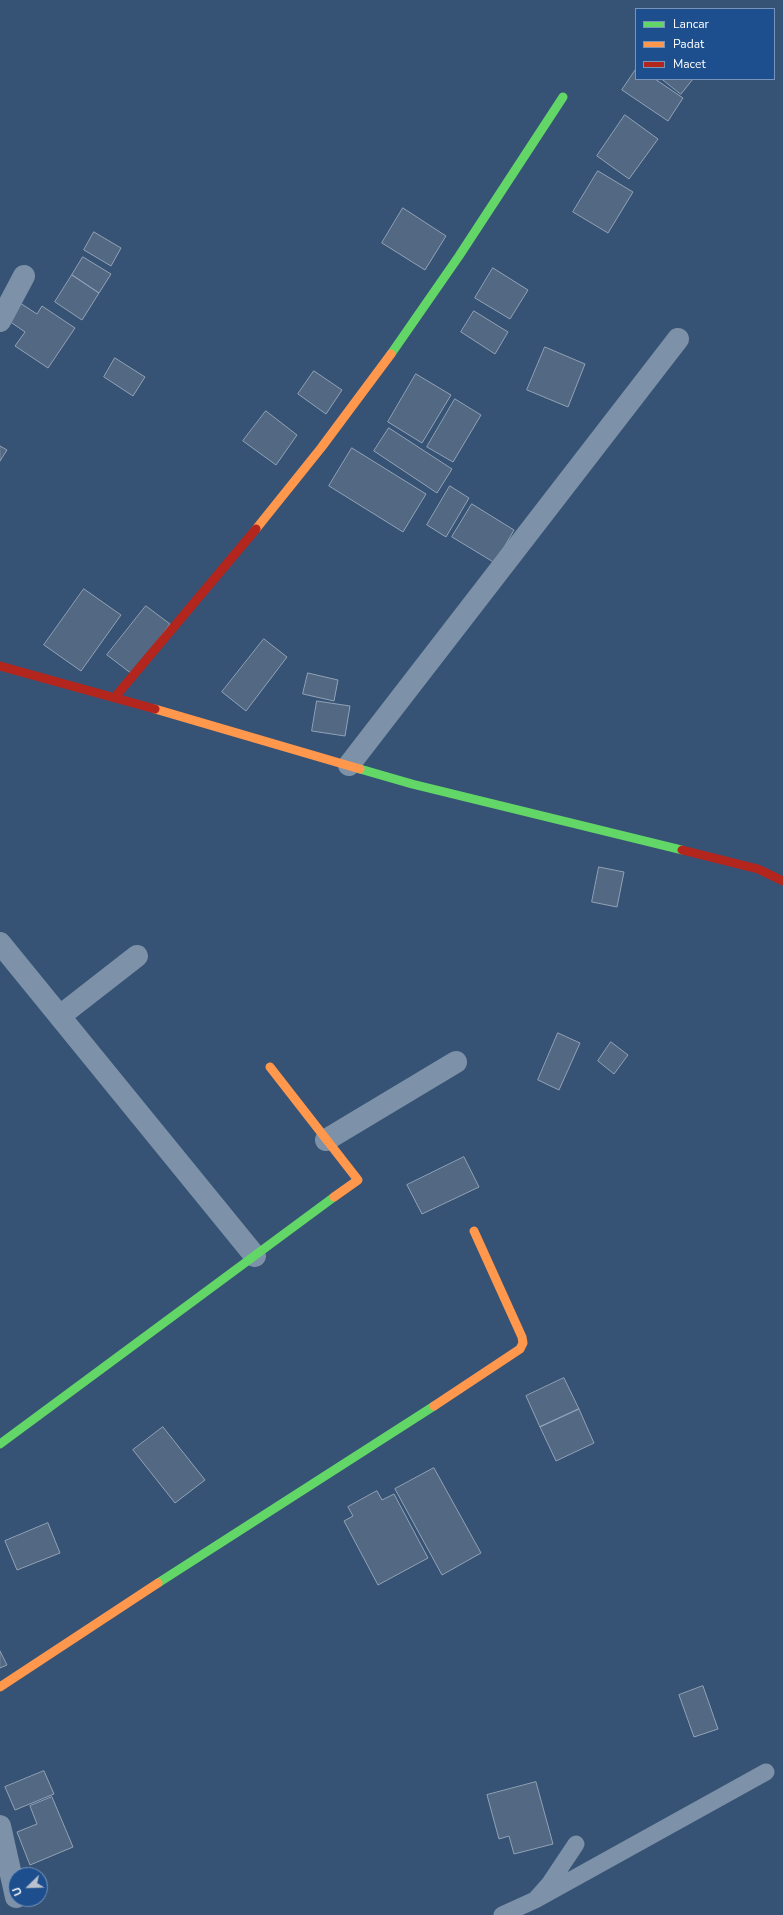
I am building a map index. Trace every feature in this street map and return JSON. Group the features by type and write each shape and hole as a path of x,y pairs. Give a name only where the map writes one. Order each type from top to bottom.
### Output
{"street":[{"path":"115,697 244,543 349,412 452,268 563,97"},
{"path":"0,322 24,276"},
{"path":"349,765 678,339"},
{"path":"0,666 115,697 412,784 758,869 783,881"},
{"path":"0,943 255,1256"},
{"path":"60,1016 137,956"},
{"path":"326,1140 456,1062"},
{"path":"1,1442 358,1180 270,1068"},
{"path":"0,1688 173,1573 420,1416 520,1349 523,1343 522,1337 474,1231"},
{"path":"0,1826 9,1867"}],"lane":[{"path":"502,1915 535,1900 766,1772"},
{"path":"535,1900 550,1883 576,1844"}],"building":[{"path":"635,70 635,80 656,80 683,98 668,121 622,90"},
{"path":"663,80 692,80 681,94"},
{"path":"625,115 658,139 629,179 597,156"},
{"path":"598,171 633,192 608,233 573,212"},
{"path":"403,208 446,236 425,270 382,243"},
{"path":"94,232 121,248 111,266 84,250"},
{"path":"83,257 111,274 99,293 72,275"},
{"path":"493,268 528,290 510,319 475,298"},
{"path":"72,275 99,293 82,320 55,302"},
{"path":"20,303 37,314 42,306 75,328 48,368 15,346 25,332 9,321"},
{"path":"474,311 508,332 495,354 461,332"},
{"path":"545,347 585,364 568,407 527,390"},
{"path":"115,358 145,377 133,396 104,377"},
{"path":"314,371 342,390 326,414 298,394"},
{"path":"416,374 451,395 422,443 388,422"},
{"path":"455,399 481,415 453,462 427,447"},
{"path":"266,411 297,435 276,465 243,441"},
{"path":"389,428 452,469 437,493 374,451"},
{"path":"0,446 7,450 0,461"},
{"path":"352,448 426,494 403,532 329,486"},
{"path":"450,486 469,498 446,537 427,525"},
{"path":"472,504 514,530 495,563 452,537"},
{"path":"84,589 121,615 81,671 44,645"},
{"path":"146,606 170,624 132,674 107,655"},
{"path":"264,639 287,657 246,711 222,692"},
{"path":"308,673 338,680 334,701 303,694"},
{"path":"317,701 350,706 345,736 312,731"},
{"path":"599,867 624,872 617,907 592,902"},
{"path":"558,1033 580,1043 559,1090 538,1080"},
{"path":"611,1042 628,1055 614,1074 598,1061"},
{"path":"464,1157 479,1187 422,1214 407,1185"},
{"path":"564,1378 579,1409 540,1427 526,1396"},
{"path":"579,1409 594,1443 556,1461 540,1427"},
{"path":"163,1427 205,1480 175,1503 133,1450"},
{"path":"434,1468 481,1553 442,1575 395,1489"},
{"path":"377,1491 382,1500 394,1494 428,1558 378,1585 344,1521 353,1516 348,1507"},
{"path":"48,1523 60,1553 17,1570 5,1541"},
{"path":"0,1651 7,1665 0,1668"},
{"path":"703,1686 718,1729 694,1737 679,1695"},
{"path":"44,1771 54,1794 15,1810 5,1787"},
{"path":"536,1782 553,1844 514,1854 509,1836 499,1839 487,1795"},
{"path":"52,1797 73,1847 30,1865 17,1832 37,1824 30,1806"}],"traffic: fast":[{"path":"391,354 459,256 563,97"},
{"path":"360,769 412,784 682,850"},
{"path":"0,1444 334,1197"},
{"path":"158,1583 434,1406"}],"traffic: slow":[{"path":"256,529 321,448 391,354"},
{"path":"155,709 360,769"},
{"path":"270,1067 358,1180 334,1197"},
{"path":"434,1406 520,1349 523,1343 522,1337 474,1231"},
{"path":"0,1687 158,1583"}],"traffic: jam":[{"path":"115,697 256,529"},
{"path":"0,666 155,709"},
{"path":"682,850 758,869 783,881"}]}
